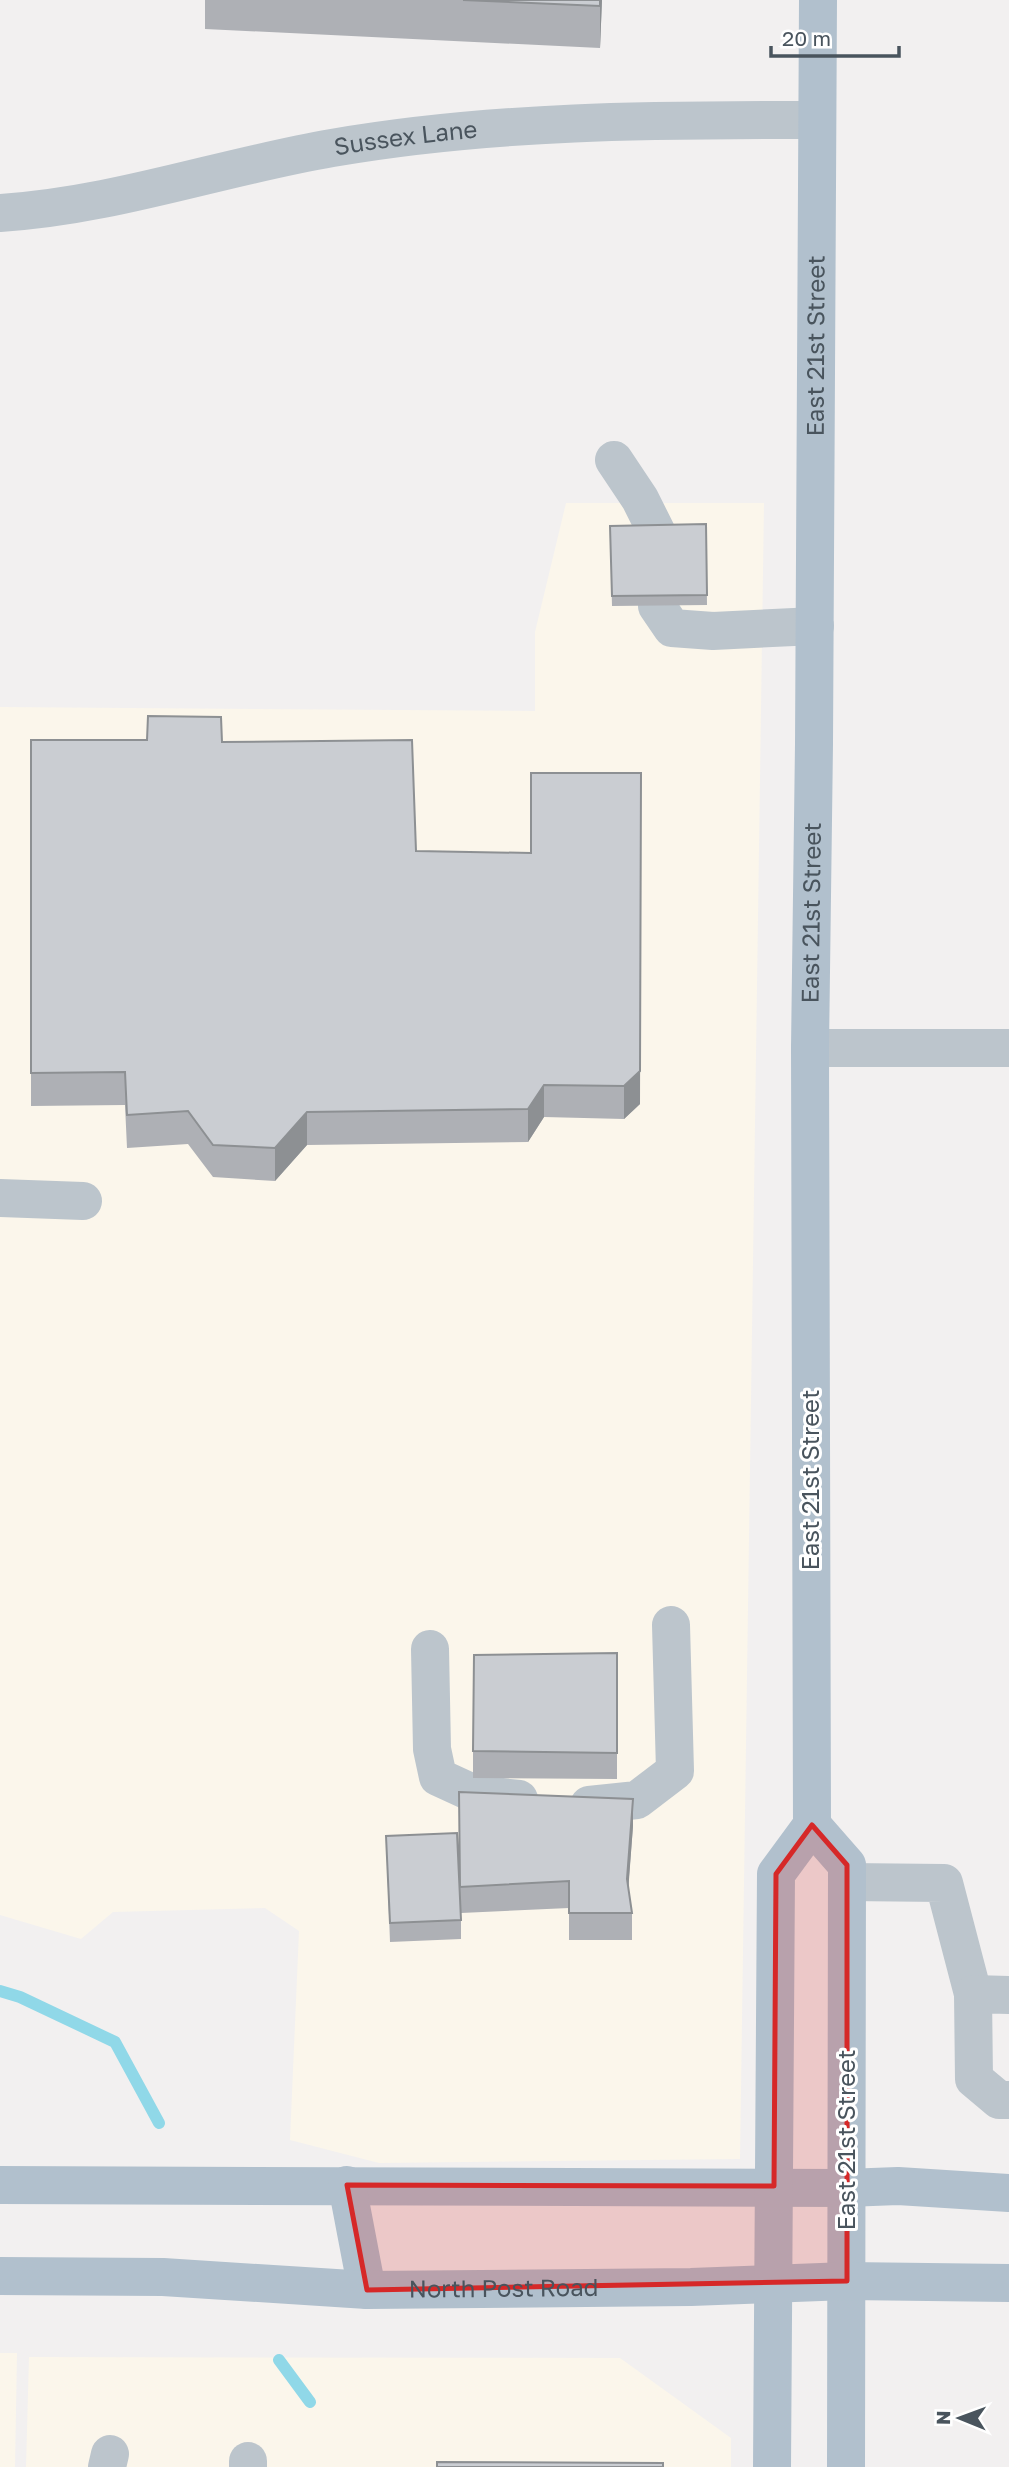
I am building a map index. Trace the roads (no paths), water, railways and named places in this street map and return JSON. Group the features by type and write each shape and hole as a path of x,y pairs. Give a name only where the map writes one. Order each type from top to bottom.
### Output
{"main road":[{"name":"East 21st Street","path":"818,0 810,1048 812,1825 847,1865 846,2467"},
{"path":"772,2467 776,1874 812,1825"},
{"path":"0,2185 898,2186 1009,2193"},
{"path":"347,2185 367,2290"},
{"name":"North Post Road","path":"0,2276 163,2277 367,2290 691,2287 847,2281 1009,2283"}],"street":[{"name":"Sussex Lane","path":"0,213 122,195 231,168 333,148 483,128 600,120 817,120"},
{"path":"614,460 640,499 658,535"},
{"path":"657,606 672,628 713,631 815,626"},
{"path":"810,1048 1009,1048"},
{"path":"0,1198 83,1201"},
{"path":"589,1805 637,1800 675,1772 671,1625"},
{"path":"430,1649 432,1749 438,1777 475,1794 519,1799"},
{"path":"847,1882 944,1883 991,1994 974,2079 999,2100 1009,2100"}],"waterway":[{"path":"0,1991 20,1997 115,2042 159,2123"},
{"path":"279,2360 310,2402"}]}
